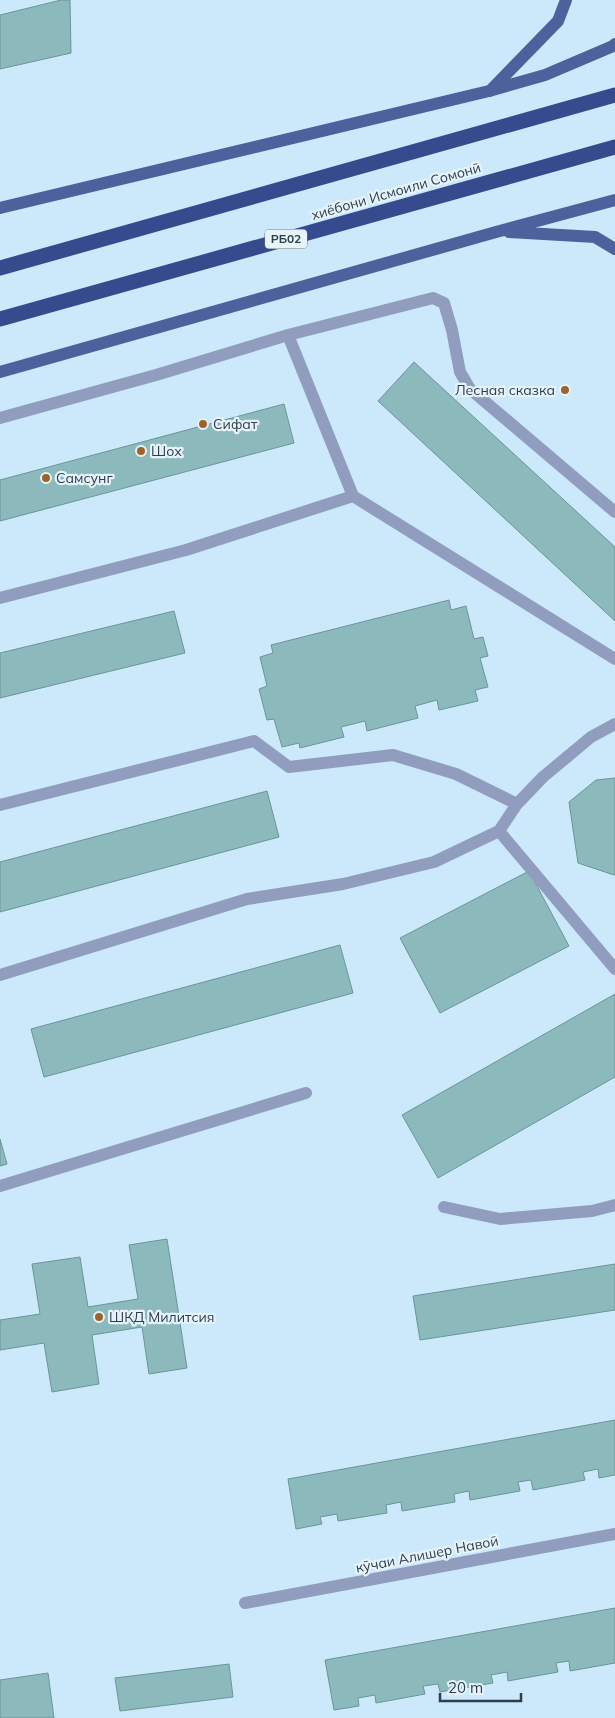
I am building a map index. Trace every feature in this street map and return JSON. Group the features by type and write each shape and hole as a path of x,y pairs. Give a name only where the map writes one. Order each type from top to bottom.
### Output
{"highway":[{"path":"0,268 615,95"},
{"name":"хиёбони Исмоили Сомонӣ","path":"0,319 615,147"}],"main road":[{"path":"489,91 558,21 566,0"},
{"path":"0,208 489,91 545,76 615,44"},
{"path":"0,372 615,200"},
{"path":"496,232 594,237 615,249"}],"lane":[{"path":"0,418 156,375 288,335 433,298 444,303 452,330 460,372 470,389 615,512"},
{"path":"288,335 354,496 615,659"},
{"path":"0,598 186,550 354,496"},
{"path":"0,975 247,899 343,884 434,862 499,831 517,804 543,777 591,737 615,724"},
{"path":"0,804 254,741 289,767 393,755 456,774 517,804"},
{"path":"499,831 615,969"},
{"path":"0,1186 306,1093"},
{"path":"444,1207 500,1219 592,1211 615,1205"},
{"name":"кӯчаи Алишер Навоӣ","path":"245,1604 615,1534"}],"building":[{"path":"61,0 70,0 71,53 0,69 0,15"},
{"path":"414,362 615,547 615,621 378,401"},
{"path":"284,404 294,443 0,521 0,480"},
{"path":"449,600 451,610 466,606 474,639 483,637 488,656 480,658 488,687 475,690 478,701 439,710 437,700 415,706 418,718 367,731 365,721 341,727 344,737 300,748 299,743 282,747 274,719 267,720 259,689 267,686 260,657 273,653 271,645"},
{"path":"174,611 185,653 0,698 0,653"},
{"path":"615,778 614,875 578,863 569,802 596,780"},
{"path":"267,791 279,837 0,912 0,862"},
{"path":"529,871 569,946 440,1013 400,938"},
{"path":"340,945 353,993 44,1077 31,1029"},
{"path":"615,994 615,1077 438,1178 402,1115"},
{"path":"0,1139 7,1164 0,1166"},
{"name":"ШКД Милитсия","path":"167,1239 187,1368 149,1374 142,1327 92,1335 99,1384 52,1392 44,1343 0,1350 0,1320 40,1314 32,1264 80,1257 88,1307 138,1299 129,1245"},
{"path":"615,1264 615,1310 420,1340 413,1296"},
{"path":"615,1420 615,1475 599,1478 598,1469 583,1472 585,1480 533,1490 531,1480 518,1482 520,1491 470,1500 469,1491 454,1494 455,1502 402,1511 401,1502 386,1505 387,1513 338,1521 337,1514 320,1517 322,1524 296,1529 288,1479"},
{"path":"615,1608 615,1663 570,1671 569,1661 556,1663 558,1672 508,1681 507,1672 491,1675 493,1683 440,1692 438,1684 423,1686 425,1694 376,1703 375,1695 358,1698 359,1706 334,1710 325,1660"},
{"path":"229,1664 233,1697 120,1711 115,1678"},
{"path":"48,1673 54,1718 0,1718 0,1680"}],"place":[{"name":"Лесная сказка","path":"565,390"},
{"name":"Сифат","path":"203,424"},
{"name":"Шох","path":"141,451"},
{"name":"Самсунг","path":"46,478"},
{"name":"ШКД Милитсия","path":"99,1317"}]}
